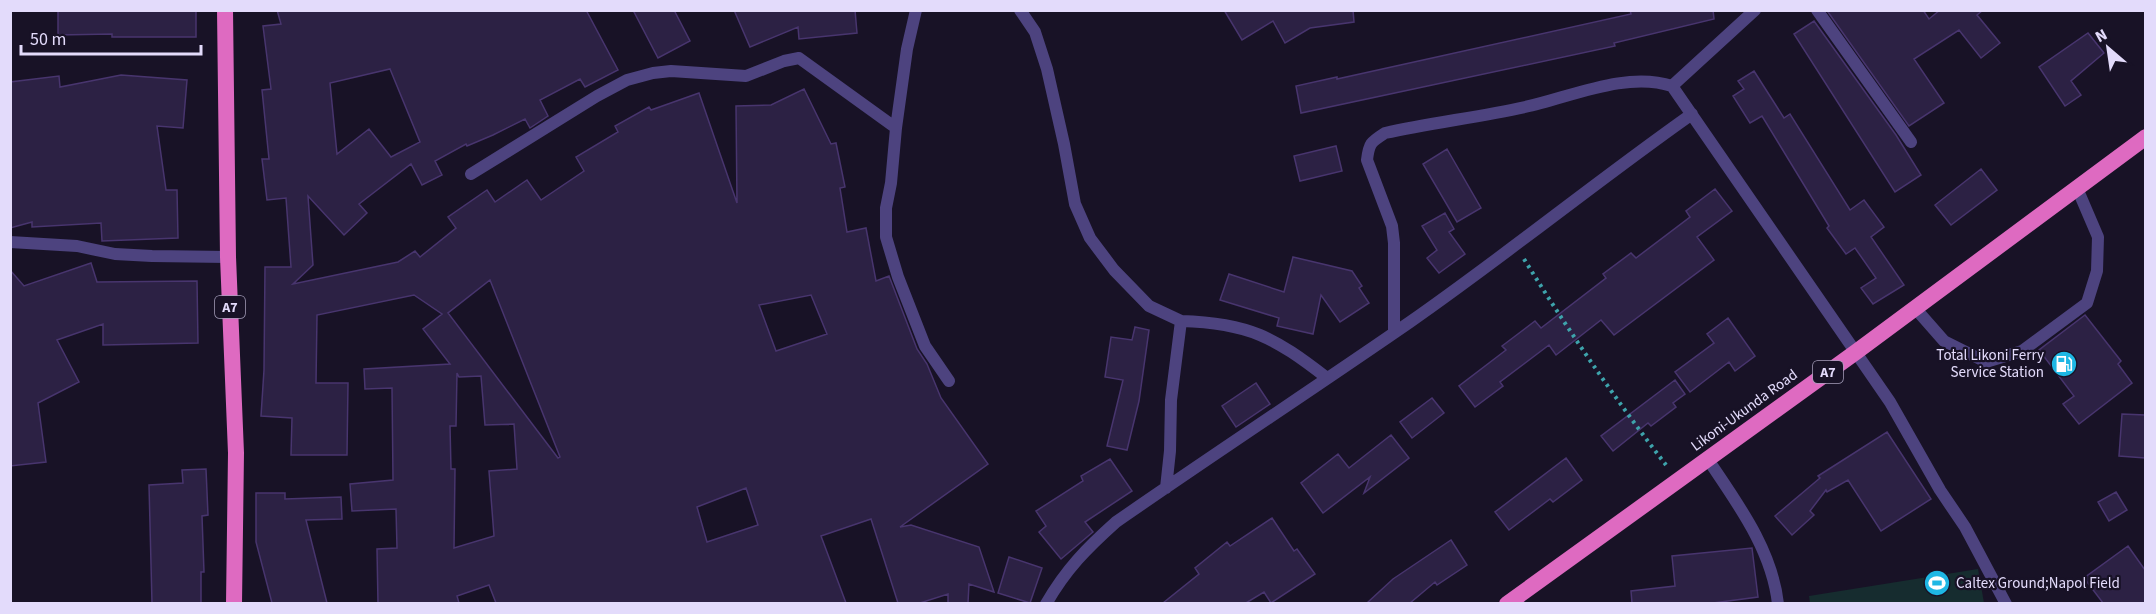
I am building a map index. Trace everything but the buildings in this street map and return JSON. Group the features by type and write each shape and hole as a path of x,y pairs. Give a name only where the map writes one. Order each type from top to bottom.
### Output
{"highway":[{"name":"A7","path":"225,10 228,257 236,453 234,603"},
{"name":"Likoni-Ukunda Road","path":"1507,603 1856,352 2145,137"}],"street":[{"path":"916,10 907,49 896,128 891,183 886,208 886,237 898,277 925,346 949,381"},
{"path":"1020,10 1035,32 1047,69 1075,204 1090,238 1114,270 1149,306 1181,321 1208,322 1267,336 1291,350 1327,378"},
{"path":"1672,86 1755,10"},
{"path":"1817,10 1911,142"},
{"path":"471,174 627,80 671,71 746,76 784,61 799,58 896,128"},
{"path":"1394,332 1394,243 1392,226 1367,160 1368,149 1372,141 1385,133 1527,106 1642,80 1672,86 1890,402 1940,490 1965,527 2006,603"},
{"path":"1046,603 1059,580 1082,552 1116,522 1394,332 1515,246 1692,114"},
{"path":"1915,308 1944,341 1986,362 2022,351 2087,303 2097,271 2098,237 2077,188"},
{"path":"10,242 77,246 115,254 228,257"},
{"path":"1166,488 1170,451 1171,400 1181,321"},
{"path":"1707,458 1749,522 1764,551 1778,603"}],"path":[{"path":"1515,246 1566,328 1617,401 1677,480"}],"green space":[{"name":"Caltex Ground;Napol Field","path":"1978,569 1984,603 1810,603 1809,596"}],"place":[{"name":"Total Likoni Ferry Service Station","path":"2064,364"},
{"name":"Caltex Ground;Napol Field","path":"1937,583"}]}
